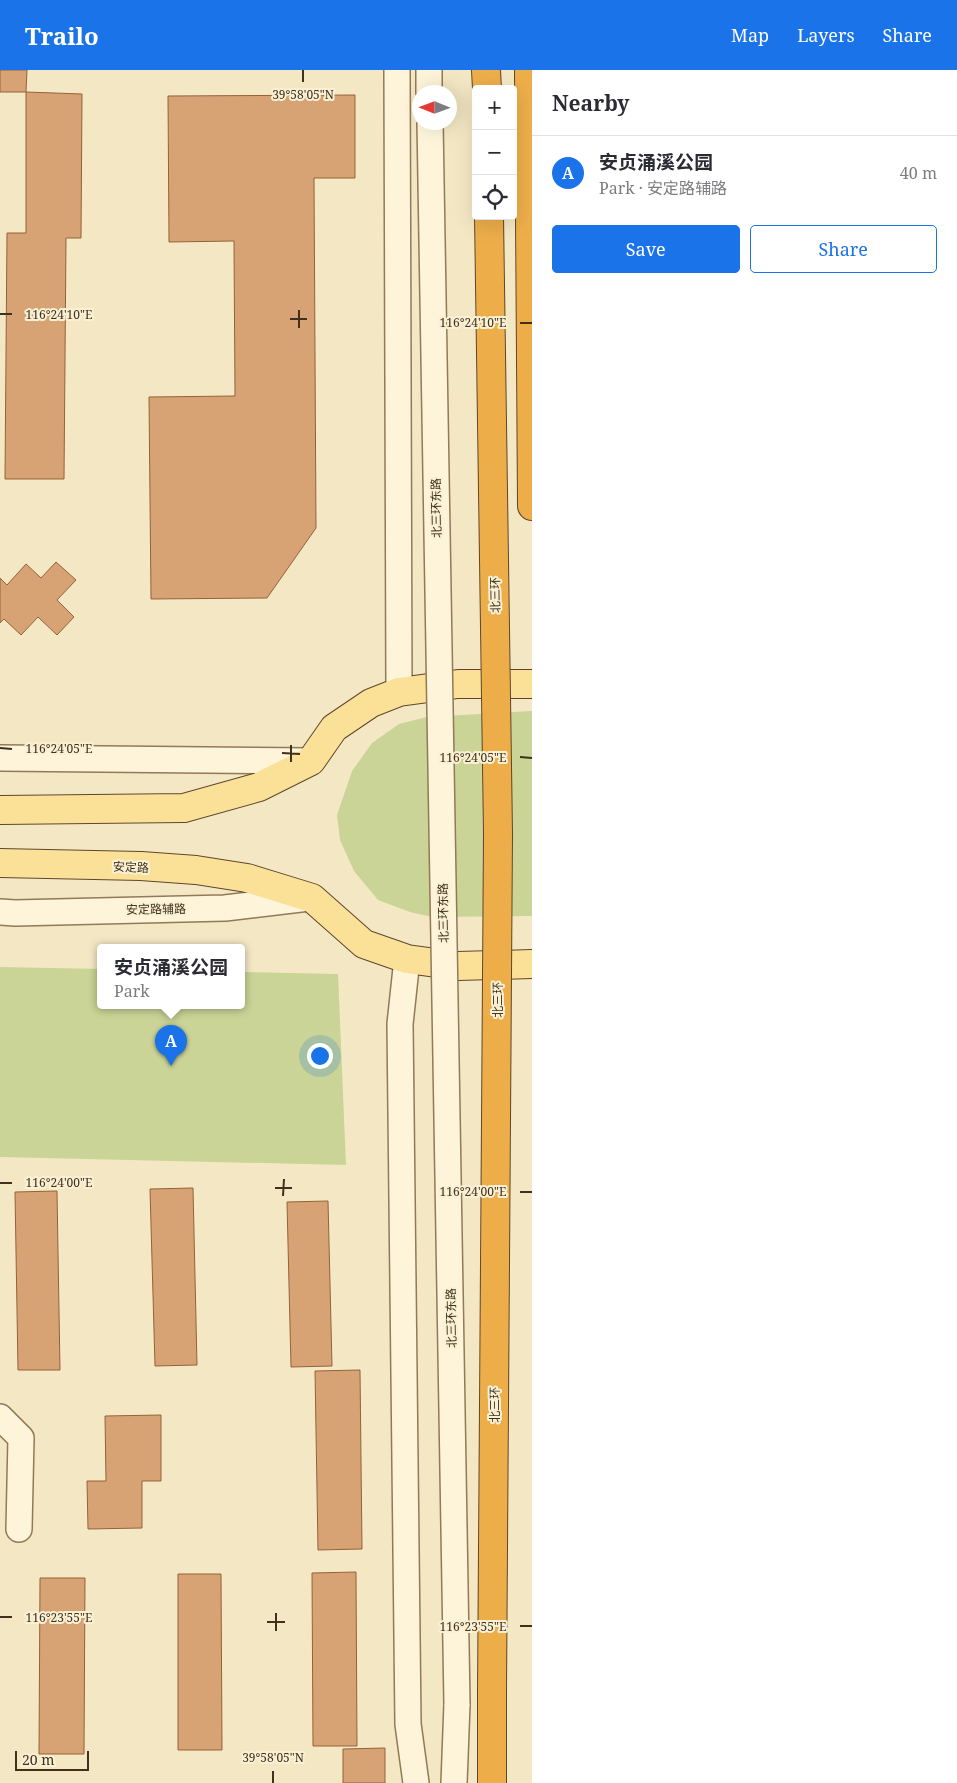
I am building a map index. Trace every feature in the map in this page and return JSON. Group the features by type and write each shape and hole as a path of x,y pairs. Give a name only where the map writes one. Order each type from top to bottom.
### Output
{"highway":[{"path":"486,70 487,85"},
{"path":"529,70 532,506"},
{"name":"北三环","path":"489,220 498,834 492,1783"}],"main road":[{"path":"0,810 184,808 260,787 311,761 334,728 371,704 399,692 458,684 532,684"},
{"name":"安定路","path":"0,863 141,866 196,870 247,878 312,898"},
{"path":"312,898 364,944 407,959 458,966 532,964"}],"street":[{"path":"397,70 399,692"},
{"path":"429,70 429,85"},
{"name":"北三环东路","path":"430,130 457,1704 454,1783"},
{"path":"0,758 311,761"},
{"name":"安定路辅路","path":"0,912 225,908 262,902 312,898"},
{"path":"407,959 400,1024 408,1724 416,1783"},
{"path":"0,1417 21,1438 19,1529"}],"green space":[{"path":"532,711 532,916 432,917 410,912 378,900 354,871 340,840 337,815 352,771 372,743 399,724 427,717"},
{"path":"0,967 97,969 97,1009 245,1009 245,972 338,974 346,1165 0,1157"}],"building":[{"path":"0,70 27,70 26,92 0,92"},
{"path":"26,92 82,94 81,238 66,238 64,479 5,479 7,233 26,233"},
{"path":"355,95 355,178 314,178 316,528 267,598 151,599 149,397 235,396 234,241 169,242 168,96"},
{"path":"56,562 76,580 57,600 74,617 57,635 38,617 21,635 4,619 0,623 0,578 7,585 26,564 41,578"},
{"path":"193,1188 197,1365 155,1366 150,1189"},
{"path":"57,1191 60,1370 18,1370 15,1192"},
{"path":"328,1201 332,1366 291,1367 287,1202"},
{"path":"360,1370 362,1549 318,1550 315,1371"},
{"path":"161,1415 161,1481 142,1481 142,1528 88,1529 87,1481 106,1481 105,1416"},
{"path":"356,1572 357,1746 313,1746 312,1573"},
{"path":"178,1574 221,1574 222,1750 178,1750"},
{"path":"40,1578 85,1578 84,1754 39,1754"},
{"path":"385,1748 385,1783 343,1783 343,1749"}],"place":[{"name":"安贞涌溪公园","path":"171,1066"}]}
